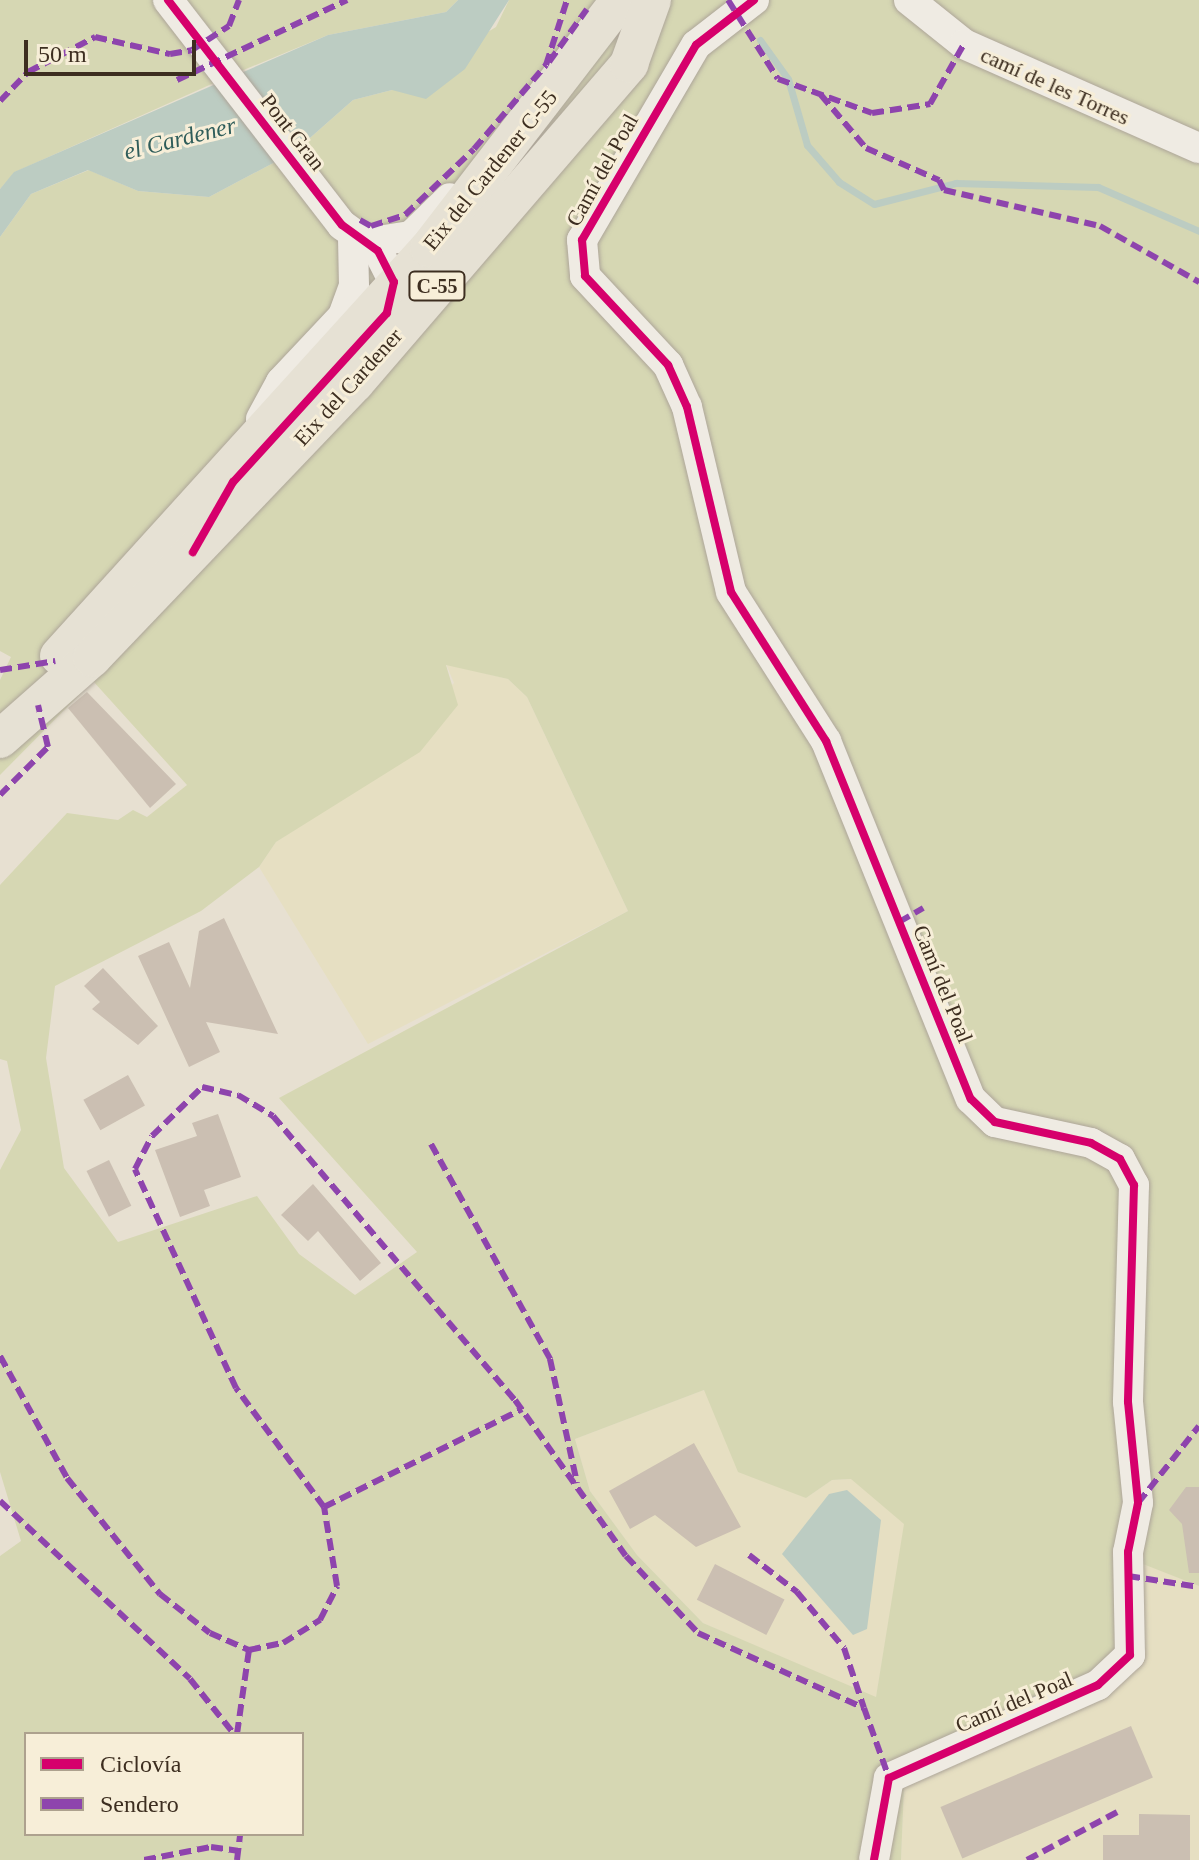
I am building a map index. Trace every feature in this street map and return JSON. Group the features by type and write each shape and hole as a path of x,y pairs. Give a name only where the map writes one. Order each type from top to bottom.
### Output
{"main road":[{"name":"Eix del Cardener C-55","path":"251,437 394,282 509,148 620,0"},
{"name":"Eix del Cardener","path":"0,739 92,658 355,383 629,64 652,0"},
{"path":"629,64 678,0"},
{"name":"C-55","path":"0,730 251,437"}],"street":[{"name":"Camí del Poal","path":"754,0 696,45 582,240 585,276 668,365 687,407 731,592 826,741 971,1099 995,1122 1091,1143 1120,1159 1134,1185 1128,1402 1138,1503 1128,1552 1130,1655 1098,1685 889,1778 874,1860"},
{"name":"camí de les Torres","path":"914,3 964,44 1054,89 1199,148"},
{"name":"Pont Gran","path":"172,5 353,240 394,282"},
{"path":"193,552 233,482 387,313 394,282 408,283 442,258 517,173 568,134"},
{"path":"251,437 281,382 343,316 353,240 411,236 509,148"}],"shaded area":[{"path":"446,664 508,679 527,697 628,911 368,1044 259,867 276,842 314,817 454,683"},
{"path":"704,1390 806,1498 832,1480 852,1479 905,1524 876,1698 703,1623 637,1555 590,1491 575,1439"},
{"path":"1143,1563 1199,1586 1199,1860 901,1860 904,1788 1083,1706"}],"green space":[{"path":"0,0 458,0 446,12 328,35 15,172 0,189"},
{"path":"509,0 1199,0 1199,1586 1143,1564 1145,1661 1083,1706 904,1788 901,1860 0,1860 0,1556 21,1541 0,1472 0,1170 21,1130 7,1061 0,1059 0,885 67,813 118,820 133,810 147,817 187,785 93,681 0,775 0,680 11,657 0,651 0,237 31,194 89,170 138,191 209,197 294,152 353,100 392,90 496,27","holes":["446,665 508,679 527,697 628,911 279,1098 417,1252 355,1295 299,1254 257,1196 118,1242 64,1168 46,1058 55,986 201,911 259,867 276,842 420,752 458,705","704,1390 738,1472 806,1498 832,1480 851,1479 904,1524 876,1697 703,1623 637,1555 590,1491 575,1439"]}],"water":[{"name":"el Cardener","path":"458,0 509,0 465,69 426,99 392,90 353,100 294,152 209,197 138,191 88,170 31,194 0,237 0,189 14,172 328,35 446,12"},
{"path":"847,1490 881,1520 867,1629 853,1635 782,1554 829,1494"}],"building":[{"path":"87,692 176,784 150,808 68,708"},
{"path":"224,918 278,1034 206,1022 220,1052 189,1067 138,956 169,942 190,988 199,931"},
{"path":"103,968 158,1026 138,1045 92,1009 100,1002 84,986"},
{"path":"128,1075 145,1106 100,1130 83,1100"},
{"path":"218,1114 241,1177 204,1190 210,1206 180,1217 155,1150 197,1136 192,1123"},
{"path":"109,1160 131,1206 109,1217 87,1171"},
{"path":"313,1184 381,1263 360,1281 318,1231 308,1241 281,1215"},
{"path":"694,1443 741,1527 696,1547 655,1515 630,1529 609,1491"},
{"path":"1186,1487 1199,1487 1199,1573 1189,1573 1182,1524 1169,1510"},
{"path":"715,1564 784,1599 766,1635 697,1600"},
{"path":"1131,1726 1153,1778 962,1858 940,1807"},
{"path":"1139,1814 1190,1815 1190,1860 1103,1860 1103,1835 1139,1835"}],"waterway":[{"path":"760,40 788,79 807,145 839,182 874,204 956,183 1098,187 1199,231"}],"marked path":[{"path":"0,101 28,72 95,37 170,54 192,50 229,26 239,0"},
{"path":"177,80 347,0"},
{"path":"360,220 371,226 405,215 474,149 546,65 567,0"},
{"path":"728,0 778,79 872,113 930,104 964,44"},
{"path":"549,62 587,9"},
{"path":"821,95 866,148 939,180 944,190 1100,226 1199,282"},
{"path":"0,670 55,661"},
{"path":"0,795 48,747 38,705"},
{"path":"899,922 923,908"},
{"path":"0,1356 67,1478 160,1594 210,1633 249,1650 283,1643 320,1620 337,1586 324,1507 236,1388 135,1169 152,1136 202,1087 238,1095 273,1116 515,1400 626,1556 698,1633 864,1708 889,1778"},
{"path":"431,1144 550,1359 577,1483"},
{"path":"324,1507 522,1409"},
{"path":"1138,1503 1199,1426"},
{"path":"0,1501 190,1679 232,1732"},
{"path":"749,1555 797,1592 844,1648 864,1708"},
{"path":"1128,1576 1199,1587"},
{"path":"237,1732 249,1650"},
{"path":"1027,1860 1121,1810"},
{"path":"237,1860 240,1836"},
{"path":"144,1860 211,1847 238,1851"}],"cycle path":[{"path":"168,0 342,225 378,251 394,282 387,313 233,482 193,552"},
{"path":"754,0 696,45 582,240 585,276 668,365 687,407 731,592 826,741 971,1099 995,1122 1091,1143 1120,1159 1134,1185 1128,1402 1138,1503 1128,1552 1130,1655 1098,1685 889,1778 874,1860"}]}
